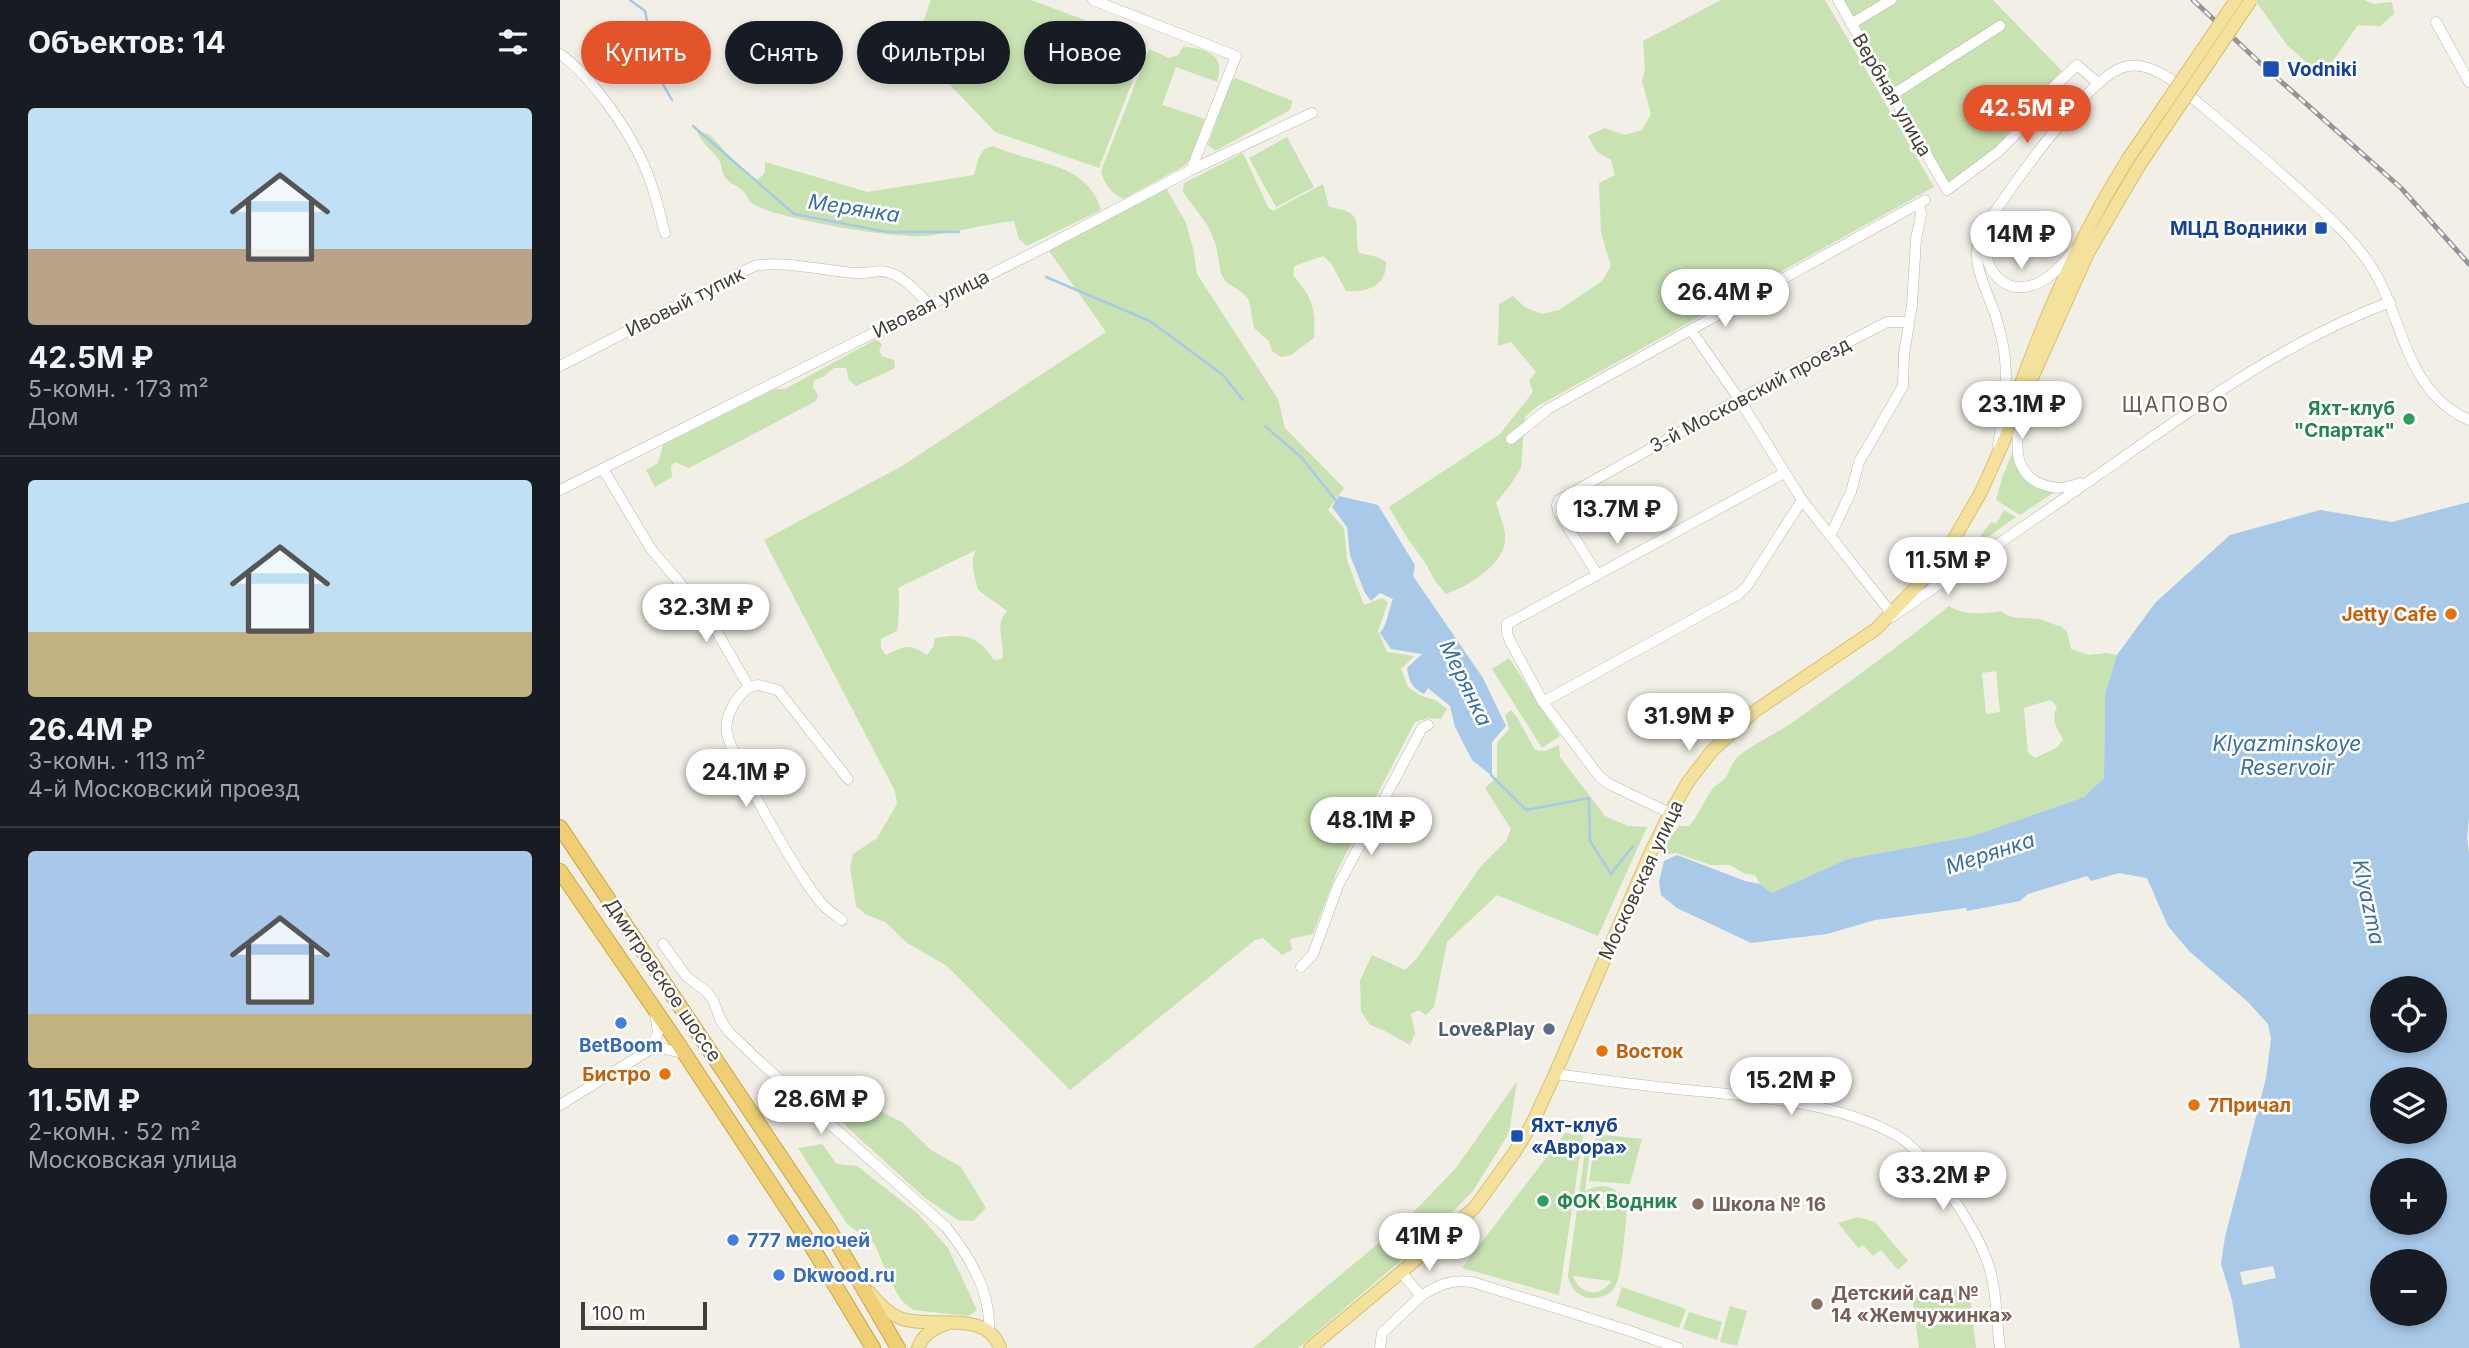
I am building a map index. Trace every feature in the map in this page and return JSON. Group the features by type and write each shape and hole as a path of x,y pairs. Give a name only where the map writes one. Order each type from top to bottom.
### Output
{"highway":[{"name":"Дмитровское шоссе","path":"560,827 769,1138 865,1287 898,1348"},
{"name":"Дмитровское шоссе","path":"560,871 654,1007 809,1242 873,1348"}],"main road":[{"path":"1993,465 2043,322 2078,247 2236,0"},
{"path":"1876,629 1947,551 1970,514 2088,253 2133,162 2251,0"},
{"name":"Московская улица","path":"1310,1348 1401,1272 1475,1206 1490,1189 1532,1124 1556,1074 1648,856 1688,782 1711,752 1732,730 1777,694 1876,629"},
{"path":"865,1287 886,1310 898,1317 910,1321 981,1326 989,1330 1000,1348"},
{"path":"918,1348 922,1338 929,1332 949,1323"}],"street":[{"path":"1093,0 1236,55 1191,170"},
{"name":"Вербная улица","path":"1838,0 1947,190 1998,152 2014,136 2046,94 2077,65 2098,83"},
{"path":"1852,24 1891,0"},
{"path":"2436,22 2469,82"},
{"path":"1892,95 2000,26"},
{"path":"560,54 590,80 630,140 654,193 665,233"},
{"path":"1997,449 2006,384 2005,359 1996,318 1979,272 1976,255 1980,235 2042,149 2098,83 2115,71 2137,65 2170,79 2337,225 2367,259 2390,302 2411,362 2425,383 2457,414 2469,420"},
{"name":"Ивовая улица","path":"560,490 930,305 1191,170 1312,113"},
{"path":"1511,439 1548,409 1923,202 1916,239 1903,386 1859,462 1852,492 1830,536"},
{"path":"1989,220 1984,238 1987,264 1996,277 2011,285 2027,286 2042,281 2057,270 2078,247"},
{"name":"Ивовый тупик","path":"560,366 754,266 772,263 858,273 879,270 892,273 930,305"},
{"name":"Московская улица","path":"1876,629 2008,535 2275,356 2331,326 2390,302"},
{"name":"3-й Московский проезд","path":"1597,574 1558,511 1559,500 1739,399 1887,322 1908,322"},
{"path":"1691,330 1739,399 1802,500 1892,614"},
{"path":"2021,403 2018,455 2027,474 2046,487 2059,489 2072,487 2096,476"},
{"path":"603,469 651,549 707,615 749,687"},
{"path":"1670,813 1609,784 1599,776 1543,702 1507,634 1509,622 1784,473"},
{"path":"1543,702 1739,594 1747,586 1802,500"},
{"path":"842,920 824,906 807,883 762,806 727,732 733,705 749,687 758,685 778,690 848,779"},
{"path":"1301,967 1312,954 1338,886 1422,729 1428,725"},
{"path":"663,944 686,976 707,992 729,1032 946,1227 969,1257 978,1275 989,1311 989,1330"},
{"path":"651,1049 658,1032 654,1007"},
{"path":"560,1105 651,1049 661,1048 686,1055"},
{"path":"1556,1074 1791,1101 1846,1115 1897,1135 1922,1158 1950,1195 1978,1240 1989,1267 2000,1348"},
{"path":"1401,1272 1421,1296"},
{"path":"1380,1348 1382,1333 1421,1296 1440,1284 1457,1280 1472,1282 1678,1348"}],"green space":[{"path":"931,0 1031,0 1088,21 1024,21 1024,84 1131,84 1099,168 995,132 949,84 1010,84 1010,21 923,21"},
{"path":"1721,0 1825,0 1934,187 1536,407 1525,417 1521,468 1496,503 1505,535 1500,555 1494,564 1476,579 1446,594 1389,507 1500,434 1533,392 1529,381 1536,372 1511,342 1498,346 1499,304 1513,296 1526,308 1542,314 1559,310 1602,281 1611,266 1601,233 1599,183 1615,175 1611,160 1596,151 1588,136 1605,128 1624,135 1642,130 1651,114 1642,81 1645,69 1643,41"},
{"path":"1834,0 1993,0 2062,71 2032,102 1996,148 1943,187"},
{"path":"2255,0 2364,0 2374,4 2392,2 2394,14 2380,26 2358,25 2324,78 2287,45"},
{"path":"1183,47 1199,49 1207,51 1217,59 1219,65 1217,82 1176,67 1162,105 1205,119 1190,159 1184,166 1123,199 1109,188 1101,171 1135,84 1146,84 1146,57 1149,49 1169,58 1178,55"},
{"path":"1235,78 1293,101 1290,110 1215,151 1208,145 1230,84"},
{"path":"697,130 710,135 750,178 759,179 765,172 765,162 868,192 974,175 984,149 993,146 1071,173 1084,182 1094,194 1101,210 1027,246 1019,239 1014,221 925,236 864,231 810,222 753,204 743,191 725,177 719,160 703,142"},
{"path":"1287,137 1314,187 1276,207 1249,158"},
{"path":"1243,153 1268,207 1273,211 1323,184 1329,207 1350,213 1354,217 1359,253 1386,262 1383,277 1379,282 1361,291 1346,291 1331,263 1323,256 1294,266 1293,275 1305,290 1313,311 1314,338 1291,355 1281,357 1272,351 1269,341 1254,328 1249,300 1226,282 1221,274 1216,245 1208,226 1183,192 1184,183"},
{"path":"1166,188 1186,223 1197,274 1278,399 1285,428 1344,488 1328,510 1344,528 1347,560 1364,605 1382,598 1388,602 1378,631 1387,652 1414,656 1401,669 1408,687 1447,709 1441,719 1428,718 1415,722 1337,871 1313,934 1290,939 1292,950 1282,955 1263,938 1255,940 1070,1090 947,966 907,943 885,922 865,914 856,906 850,867 853,854 877,838 897,804 895,791 764,540 902,466 1106,332 1049,251","holes":["976,550 973,570 978,590 1007,611 1000,628 1002,659 994,660 982,645 969,637 961,636 935,638 927,655 907,647 886,655 881,648 881,639 897,631 898,588"]},
{"path":"875,340 882,345 879,350 882,356 894,360 893,369 856,386 849,380 846,368 834,368 814,380 813,387 818,395 816,401 689,468 675,462 671,467 672,477 655,487 646,470 658,463 663,445 775,389 785,389"},
{"path":"2014,449 2026,478 2037,487 2053,493 2020,515 1996,500"},
{"path":"2004,510 2016,517 1978,544 1976,542 1991,522 1996,524"},
{"path":"1949,606 1968,613 2001,611 2014,617 2039,619 2061,626 2067,632 2071,649 2089,655 2117,655 2105,694 2104,778 2084,797 1973,836 1847,859 1772,893 1760,884 1755,875 1745,874 1730,865 1711,865 1676,853 1668,854 1664,846 1679,826 1689,826 1712,789 1726,777 1737,757 1810,710","holes":["1996,671 2000,712 1986,714 1982,673","2050,700 2057,706 2054,719 2063,739 2058,747 2035,758 2028,753 2024,708"]},
{"path":"1509,658 1560,736 1542,748 1492,669"},
{"path":"1511,710 1535,750 1545,751 1559,745 1560,757 1605,816 1628,826 1647,827 1598,936 1497,895 1447,942 1434,1007 1426,1015 1418,1010 1411,1014 1415,1033 1410,1045 1370,1025 1361,1011 1360,981 1372,955 1405,970 1417,958 1481,866 1506,841 1511,829 1485,788 1497,777 1497,743 1509,729 1505,715"},
{"path":"1517,1081 1509,1133 1473,1191 1424,1241 1298,1348 1253,1348 1404,1222 1456,1168"},
{"path":"845,1094 902,1122 931,1150 961,1167 986,1208 973,1221 958,1220 925,1198 848,1128 834,1110"},
{"name":"ФОК Водник","path":"1565,1133 1583,1135 1559,1295 1462,1268"},
{"path":"1596,1134 1642,1139 1630,1184 1589,1181"},
{"path":"822,1144 837,1164 857,1166 917,1213 948,1248 977,1310 969,1316 913,1310 902,1301 874,1243 847,1224 798,1148"},
{"path":"1585,1150 1590,1150 1585,1191 1598,1186 1610,1188 1620,1195 1627,1208 1620,1268 1614,1288 1597,1298 1578,1293 1570,1284 1568,1276","holes":["1596,1193 1612,1196 1621,1209 1584,1203","1573,1276 1611,1281 1611,1282 1601,1290 1590,1292 1580,1287"]},
{"path":"1858,1217 1875,1222 1908,1261 1898,1270 1881,1250 1873,1256 1863,1245 1858,1248 1838,1223"},
{"path":"1622,1287 1686,1309 1679,1328 1616,1306"},
{"path":"1969,1288 1976,1348 1919,1348 1912,1295"},
{"path":"1730,1306 1747,1311 1737,1346 1720,1342"},
{"path":"1689,1312 1722,1322 1717,1340 1683,1329"}],"water":[{"path":"1339,496 1378,505 1415,565 1413,576 1483,678 1506,726 1492,742 1492,776 1472,760 1455,727 1450,706 1428,688 1424,694 1412,684 1407,668 1422,654 1391,649 1380,633 1393,599 1380,593 1371,601 1365,593 1350,555 1347,527 1332,507"},
{"name":"Klyazminskoye Reservoir","path":"2469,502 2469,1348 2240,1348 2232,1300 2221,1264 2225,1237 2266,1078 2271,1039 2268,1024 2248,1002 2189,951 2168,926 2147,878 2119,873 2091,881 2087,876 2028,894 2020,901 1967,911 1966,908 1875,920 1827,934 1751,943 1677,908 1661,895 1659,882 1664,861 1677,855 1745,881 1760,884 1772,893 1847,859 1973,836 2084,797 2104,778 2105,694 2117,655 2155,603 2230,535 2320,510 2392,522"}],"pier":[{"path":"2273,1266 2276,1278 2243,1285 2240,1272"}],"waterway":[{"name":"Мерянка","path":"630,0 645,11 649,30 644,40 644,51 672,100"},
{"name":"Мерянка","path":"693,126 794,214 887,232 959,232"},
{"name":"Мерянка","path":"1046,277 1150,321 1223,375 1243,400"},
{"name":"Мерянка","path":"1265,426 1302,458 1337,502"},
{"name":"Мерянка","path":"1491,775 1526,810 1589,798 1590,841 1611,874 1633,846"}],"railway":[{"path":"2193,0 2401,188 2469,264"}],"place":[{"name":"Vodniki","path":"2271,69"},
{"name":"МЦД Водники","path":"2321,228"},
{"name":"Яхт-клуб \"Спартак\"","path":"2409,419"},
{"name":"Jetty Cafe","path":"2451,614"},
{"name":"BetBoom","path":"621,1023"},
{"name":"Love&Play","path":"1549,1029"},
{"name":"Восток","path":"1602,1051"},
{"name":"Бистро","path":"665,1074"},
{"name":"7Причал","path":"2194,1105"},
{"name":"Яхт-клуб «Аврора»","path":"1517,1136"},
{"name":"ФОК Водник","path":"1543,1201"},
{"name":"Школа № 16","path":"1698,1204"},
{"name":"777 мелочей","path":"733,1240"},
{"name":"Dkwood.ru","path":"779,1275"},
{"name":"Детский сад № 14 «Жемчужинка»","path":"1817,1304"}],"district":[{"name":"ЩАПОВО","path":"2176,404"}],"water label":[{"name":"Klyazma","path":"2369,902"}]}
